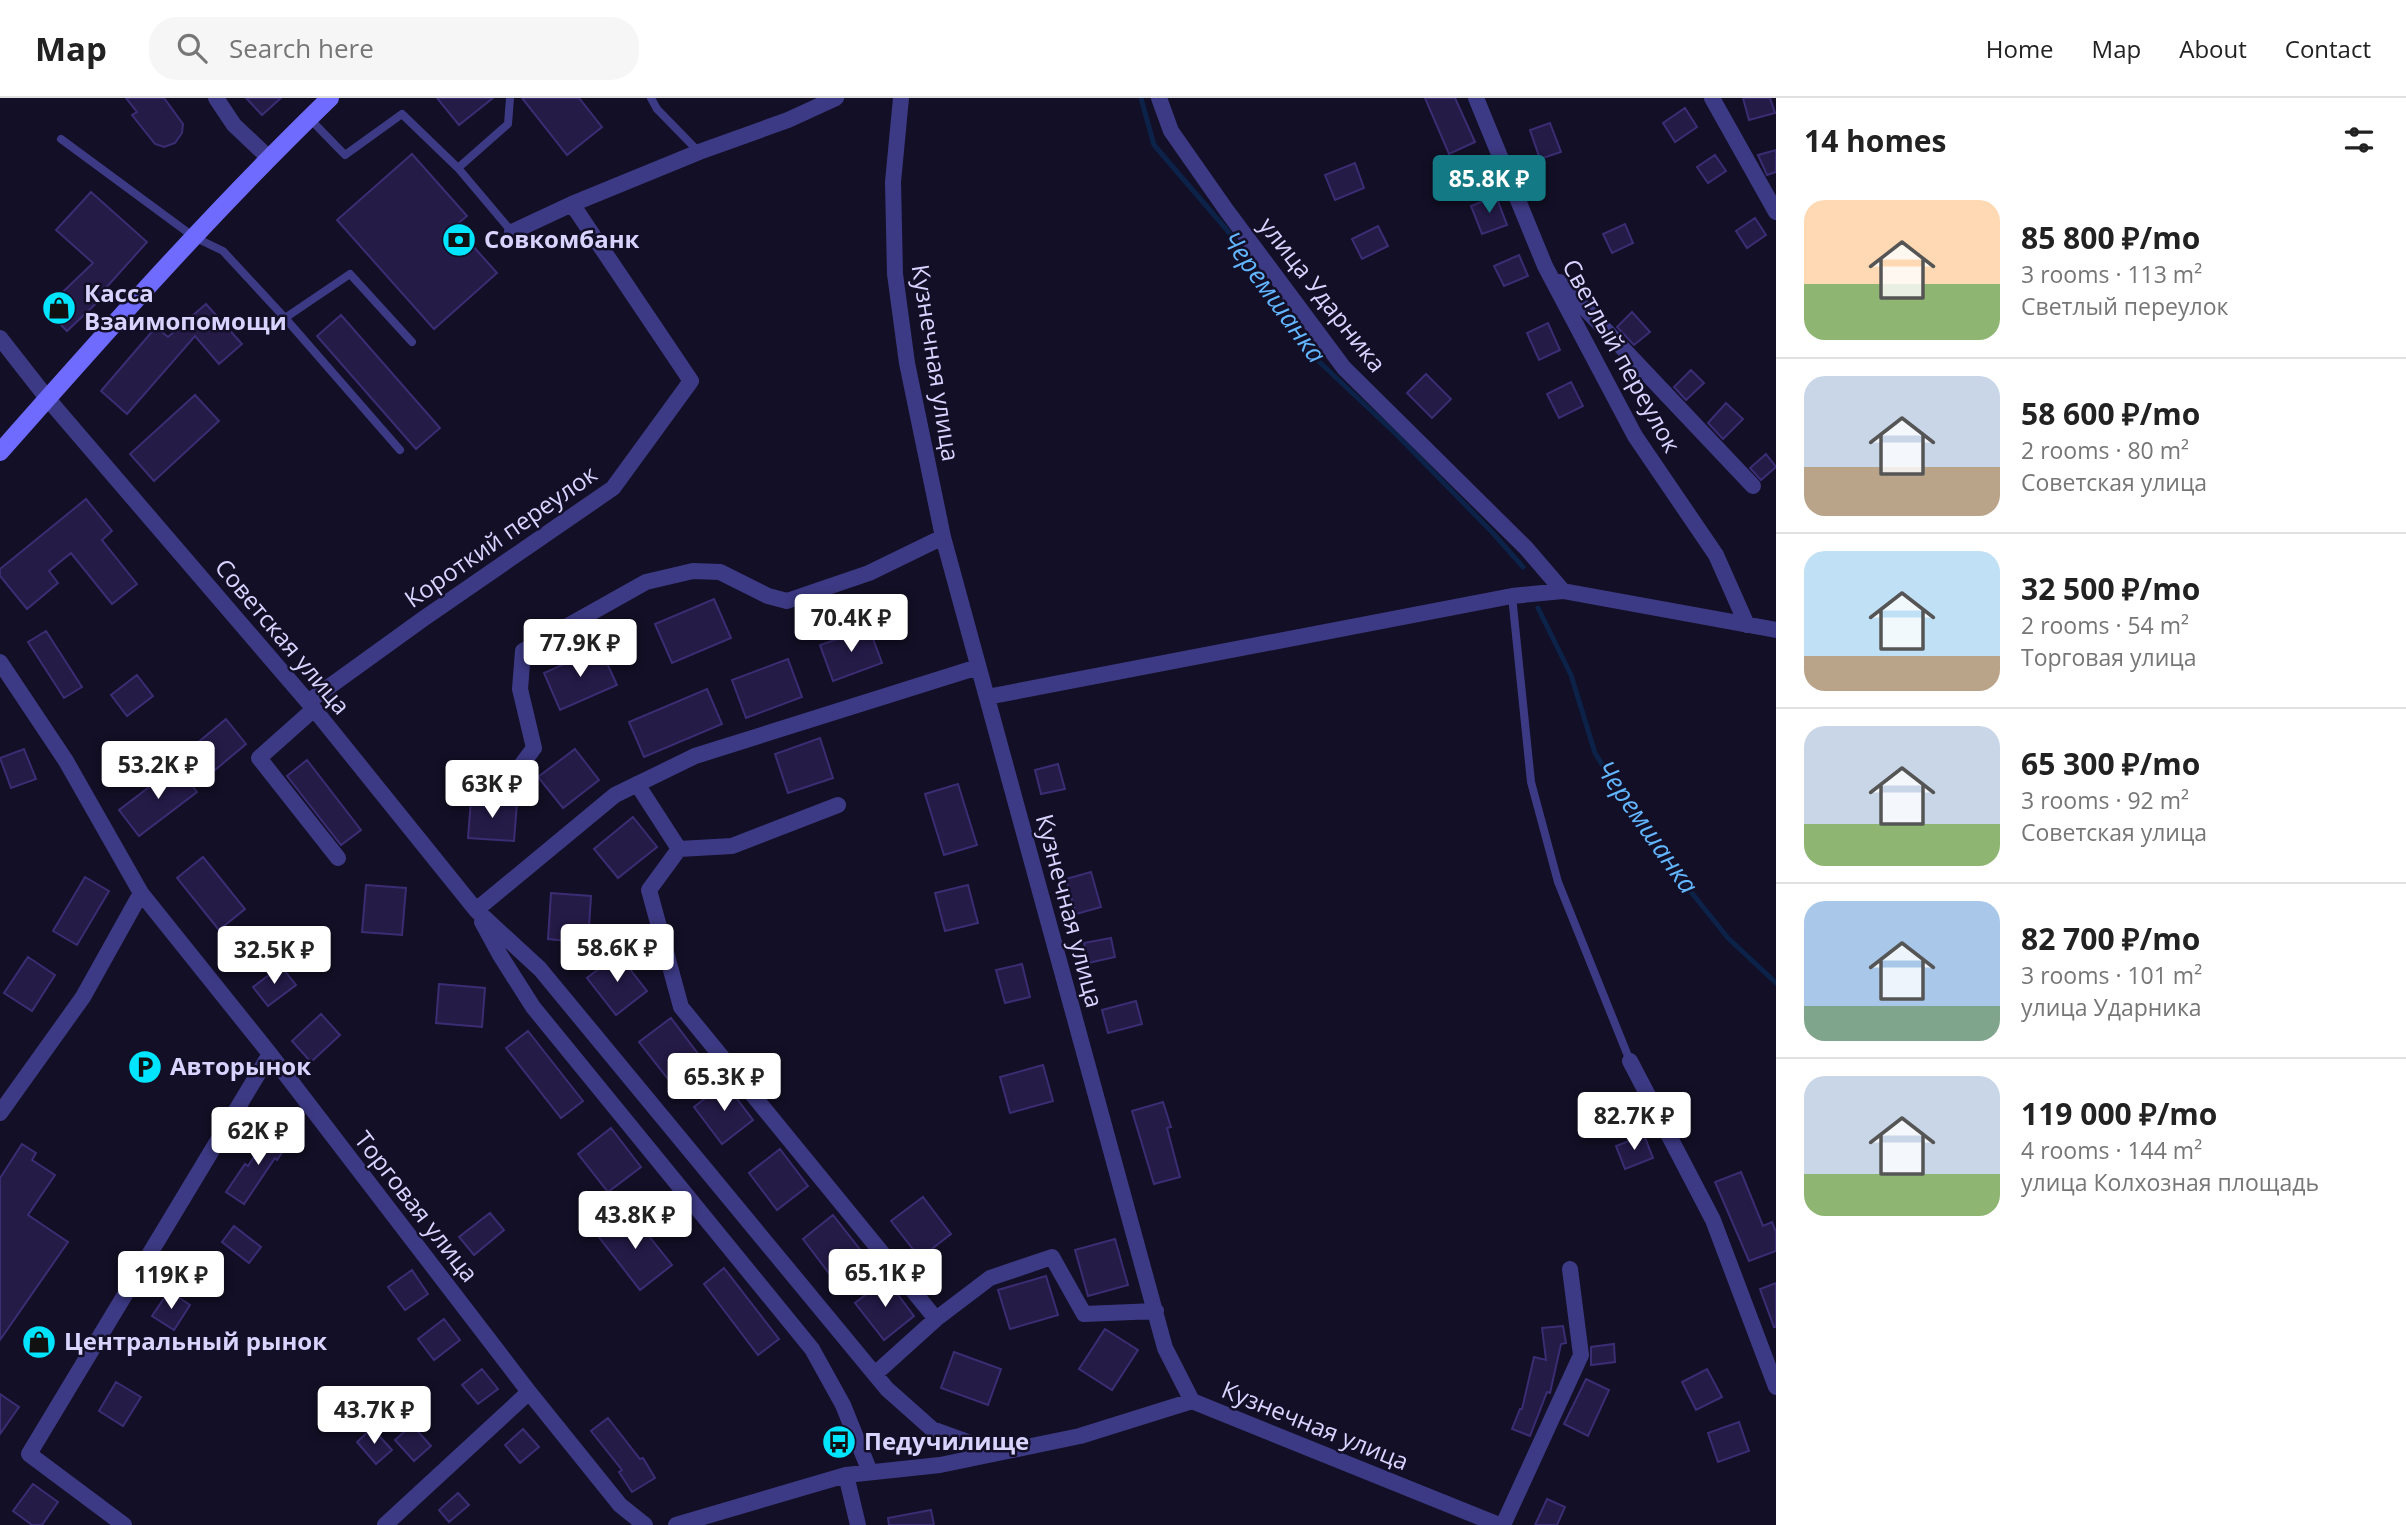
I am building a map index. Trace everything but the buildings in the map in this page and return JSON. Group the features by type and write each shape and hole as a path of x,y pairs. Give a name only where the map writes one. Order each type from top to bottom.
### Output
{"main road":[{"path":"0,452 194,237 330,98"}],"street":[{"path":"216,98 234,125 269,158"},
{"path":"512,232 572,204 699,152 788,120 836,98"},
{"name":"Кузнечная улица","path":"901,98 893,182 895,274 907,363 943,537 1165,1348 1192,1401 1501,1525"},
{"name":"улица Ударника","path":"1159,98 1171,131 1227,211 1345,368 1526,548 1563,591"},
{"name":"Светлый переулок","path":"1476,98 1545,266 1635,436 1716,555 1747,625"},
{"path":"1712,98 1776,212"},
{"name":"Короткий переулок","path":"338,858 259,758 311,706 423,619 613,488 691,381 572,204"},
{"path":"1545,266 1753,486"},
{"name":"Советская улица","path":"0,338 47,398 311,706 476,910 540,969 887,1389 932,1429 998,1453"},
{"path":"476,788 519,768 534,748 520,689 523,651 646,582 693,571 720,572 768,596 787,601 869,573 943,537"},
{"path":"987,696 1512,596 1563,591 1776,630"},
{"name":"Торговая улица","path":"0,662 66,761 141,893 270,1054 529,1392 621,1505 645,1525"},
{"path":"476,910 615,795 637,784 695,756 978,667"},
{"path":"637,784 679,849"},
{"path":"679,849 733,846 838,806"},
{"path":"679,849 649,890 681,1007 936,1319"},
{"path":"0,1113 83,997 141,893"},
{"name":"Советская улица","path":"476,910 500,955 533,1007 812,1349 843,1405 870,1472"},
{"path":"124,1525 29,1454 270,1054"},
{"path":"1630,1061 1713,1220 1776,1387"},
{"path":"875,1374 936,1319 990,1278 1052,1257 1084,1314 1156,1311"},
{"path":"1501,1525 1581,1354 1570,1269"},
{"path":"385,1525 529,1392"},
{"path":"676,1525 846,1475 940,1465 1080,1436 1192,1401"},
{"path":"846,1475 858,1525"}],"lane":[{"path":"458,168 508,124 510,98"},
{"path":"651,98 657,109 699,152"},
{"path":"309,118 345,155 402,114 458,168 512,232"},
{"path":"61,139 194,237 223,251 400,450"},
{"path":"285,318 350,274 412,342"},
{"path":"1512,596 1531,782 1559,882 1630,1061"}],"waterway":[{"name":"Черемшанка","path":"1141,98 1154,145 1227,230 1312,355 1395,433 1523,567"},
{"name":"Черемшанка","path":"1538,608 1571,675 1595,753 1647,837 1728,938 1776,983"}],"place":[{"name":"Совкомбанк","path":"459,240"},
{"name":"Касса Взаимопомощи","path":"59,308"},
{"name":"Авторынок","path":"145,1067"},
{"name":"Центральный рынок","path":"39,1342"},
{"name":"Педучилище","path":"839,1442"}]}
